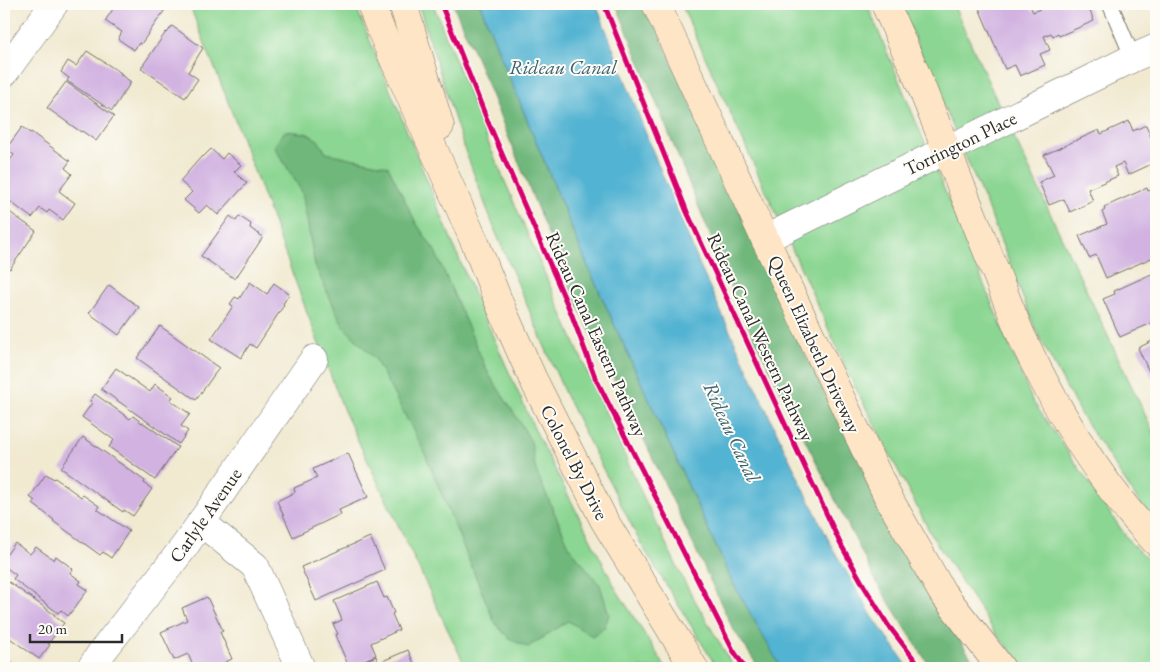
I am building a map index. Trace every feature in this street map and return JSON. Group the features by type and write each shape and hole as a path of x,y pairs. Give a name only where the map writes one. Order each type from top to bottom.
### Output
{"main road":[{"name":"Colonel By Drive","path":"371,4 532,377 604,520 694,668"},
{"name":"Colonel By Drive","path":"402,4 476,245"},
{"name":"Queen Elizabeth Driveway","path":"656,4 888,497 942,592 1001,668"},
{"path":"885,4 918,76 1020,333 1037,370 1099,472 1156,542"}],"street":[{"path":"4,73 54,4"},
{"name":"Torrington Place","path":"765,238 1145,53"},
{"name":"Carlyle Avenue","path":"91,668 184,547 314,359"},
{"path":"201,522 255,566 302,668"}],"lane":[{"path":"1110,4 1145,53"}],"green space":[{"path":"189,4 355,4 469,283 535,430 616,589 666,668 466,668 344,411 227,99"},
{"path":"418,4 433,4 490,147 641,492 685,583 734,668 717,668 641,544 566,396 496,233 462,142"},
{"path":"453,4 480,4 588,267 732,581 782,668 759,668 732,627 647,446 573,296"},
{"path":"616,4 646,4 793,330 916,574 978,668 933,668 925,659 878,585 744,318"},
{"path":"681,4 867,4 1032,400 1130,542 1156,568 1156,668 1026,668 996,634 933,538 851,379"},
{"path":"900,4 953,4 1156,438 1156,521 1143,508 1081,415 1036,331 991,216"},
{"path":"285,131 306,133 318,140 326,153 388,166 416,223 435,251 488,373 531,442 536,471 570,548 600,585 609,615 604,628 592,636 568,621 528,647 517,643 509,637 494,621 423,449 375,359 343,326 315,266 302,192 274,146"}],"water":[{"name":"Rideau Canal","path":"480,4 596,4 651,147 703,273 785,450 832,547 872,616 909,668 781,668 732,581 588,267"}],"building":[{"path":"114,4 169,4 141,44 139,43 134,50 118,39 122,32 105,21 115,6"},
{"path":"990,4 1029,4 1033,12 1047,6 1046,4 1087,4 1094,21 1059,36 1058,33 1053,36 1051,33 1044,36 1050,50 1040,54 1045,65 1020,76 1015,65 1005,69 979,8"},
{"path":"172,26 203,48 188,72 198,79 185,98 141,68"},
{"path":"87,51 121,73 131,82 112,111 67,81 69,78 61,72 68,61 76,66"},
{"path":"66,82 114,116 96,141 47,108"},
{"path":"1129,121 1133,131 1146,125 1156,149 1156,162 1128,175 1123,163 1114,167 1118,176 1088,189 1093,201 1070,212 1064,199 1049,205 1039,182 1054,175 1044,155 1099,130 1101,134"},
{"path":"22,127 70,161 65,168 72,174 59,191 75,203 63,220 49,210 47,213 40,208 32,218 4,197 4,168 14,155 6,149"},
{"path":"211,149 222,159 227,153 241,165 234,172 247,183 218,215 207,205 199,213 184,200 192,192 180,181 202,156"},
{"path":"1147,188 1148,191 1156,188 1156,256 1106,278 1096,255 1089,258 1079,236 1107,224 1102,212 1105,210 1104,207"},
{"path":"4,208 36,231 10,269 4,265"},
{"path":"230,216 236,221 239,216 251,224 250,228 263,237 235,279 201,256"},
{"path":"1156,272 1156,321 1120,337 1103,299 1115,294 1114,291"},
{"path":"250,282 267,294 274,283 289,294 256,348 250,344 241,358 211,339 233,306 230,304 235,297 239,299"},
{"path":"109,285 139,307 119,335 89,313"},
{"path":"160,326 219,368 196,400 137,358"},
{"path":"1156,339 1156,387 1138,348"},
{"path":"116,368 150,392 155,384 173,397 170,400 190,414 181,426 188,431 179,444 101,389"},
{"path":"95,394 130,419 133,416 178,447 155,480 109,447 114,440 82,417 92,403 90,401"},
{"path":"83,437 145,481 144,483 152,489 133,516 124,510 123,512 61,468"},
{"path":"348,453 368,497 339,510 341,514 293,537 277,501 295,492 294,488 317,478 313,469"},
{"path":"46,474 55,478 81,497 83,495 99,506 97,509 129,531 111,558 103,552 100,555 33,504 35,501 30,497"},
{"path":"370,537 385,570 316,601 301,567"},
{"path":"15,543 30,554 36,547 54,560 56,556 73,569 70,573 81,581 79,584 88,590 68,616 61,610 58,613 13,579 16,575 4,566 4,558"},
{"path":"9,582 64,623 39,659 4,634 4,589"},
{"path":"377,582 384,598 387,597 399,630 371,643 376,655 349,667 335,635 338,634 333,624 342,620 334,601"},
{"path":"207,597 223,631 220,632 232,659 212,668 194,668 188,654 174,660 161,632 187,620 182,608"},
{"path":"408,650 416,668 348,668 376,656 378,663"},
{"path":"4,657 16,666 14,668 4,668"}],"cycle path":[{"name":"Rideau Canal Eastern Pathway","path":"441,4 486,117 571,313 595,377 733,650 745,668"},
{"name":"Rideau Canal Western Pathway","path":"604,4 687,212 840,543 888,625 921,668"}]}
